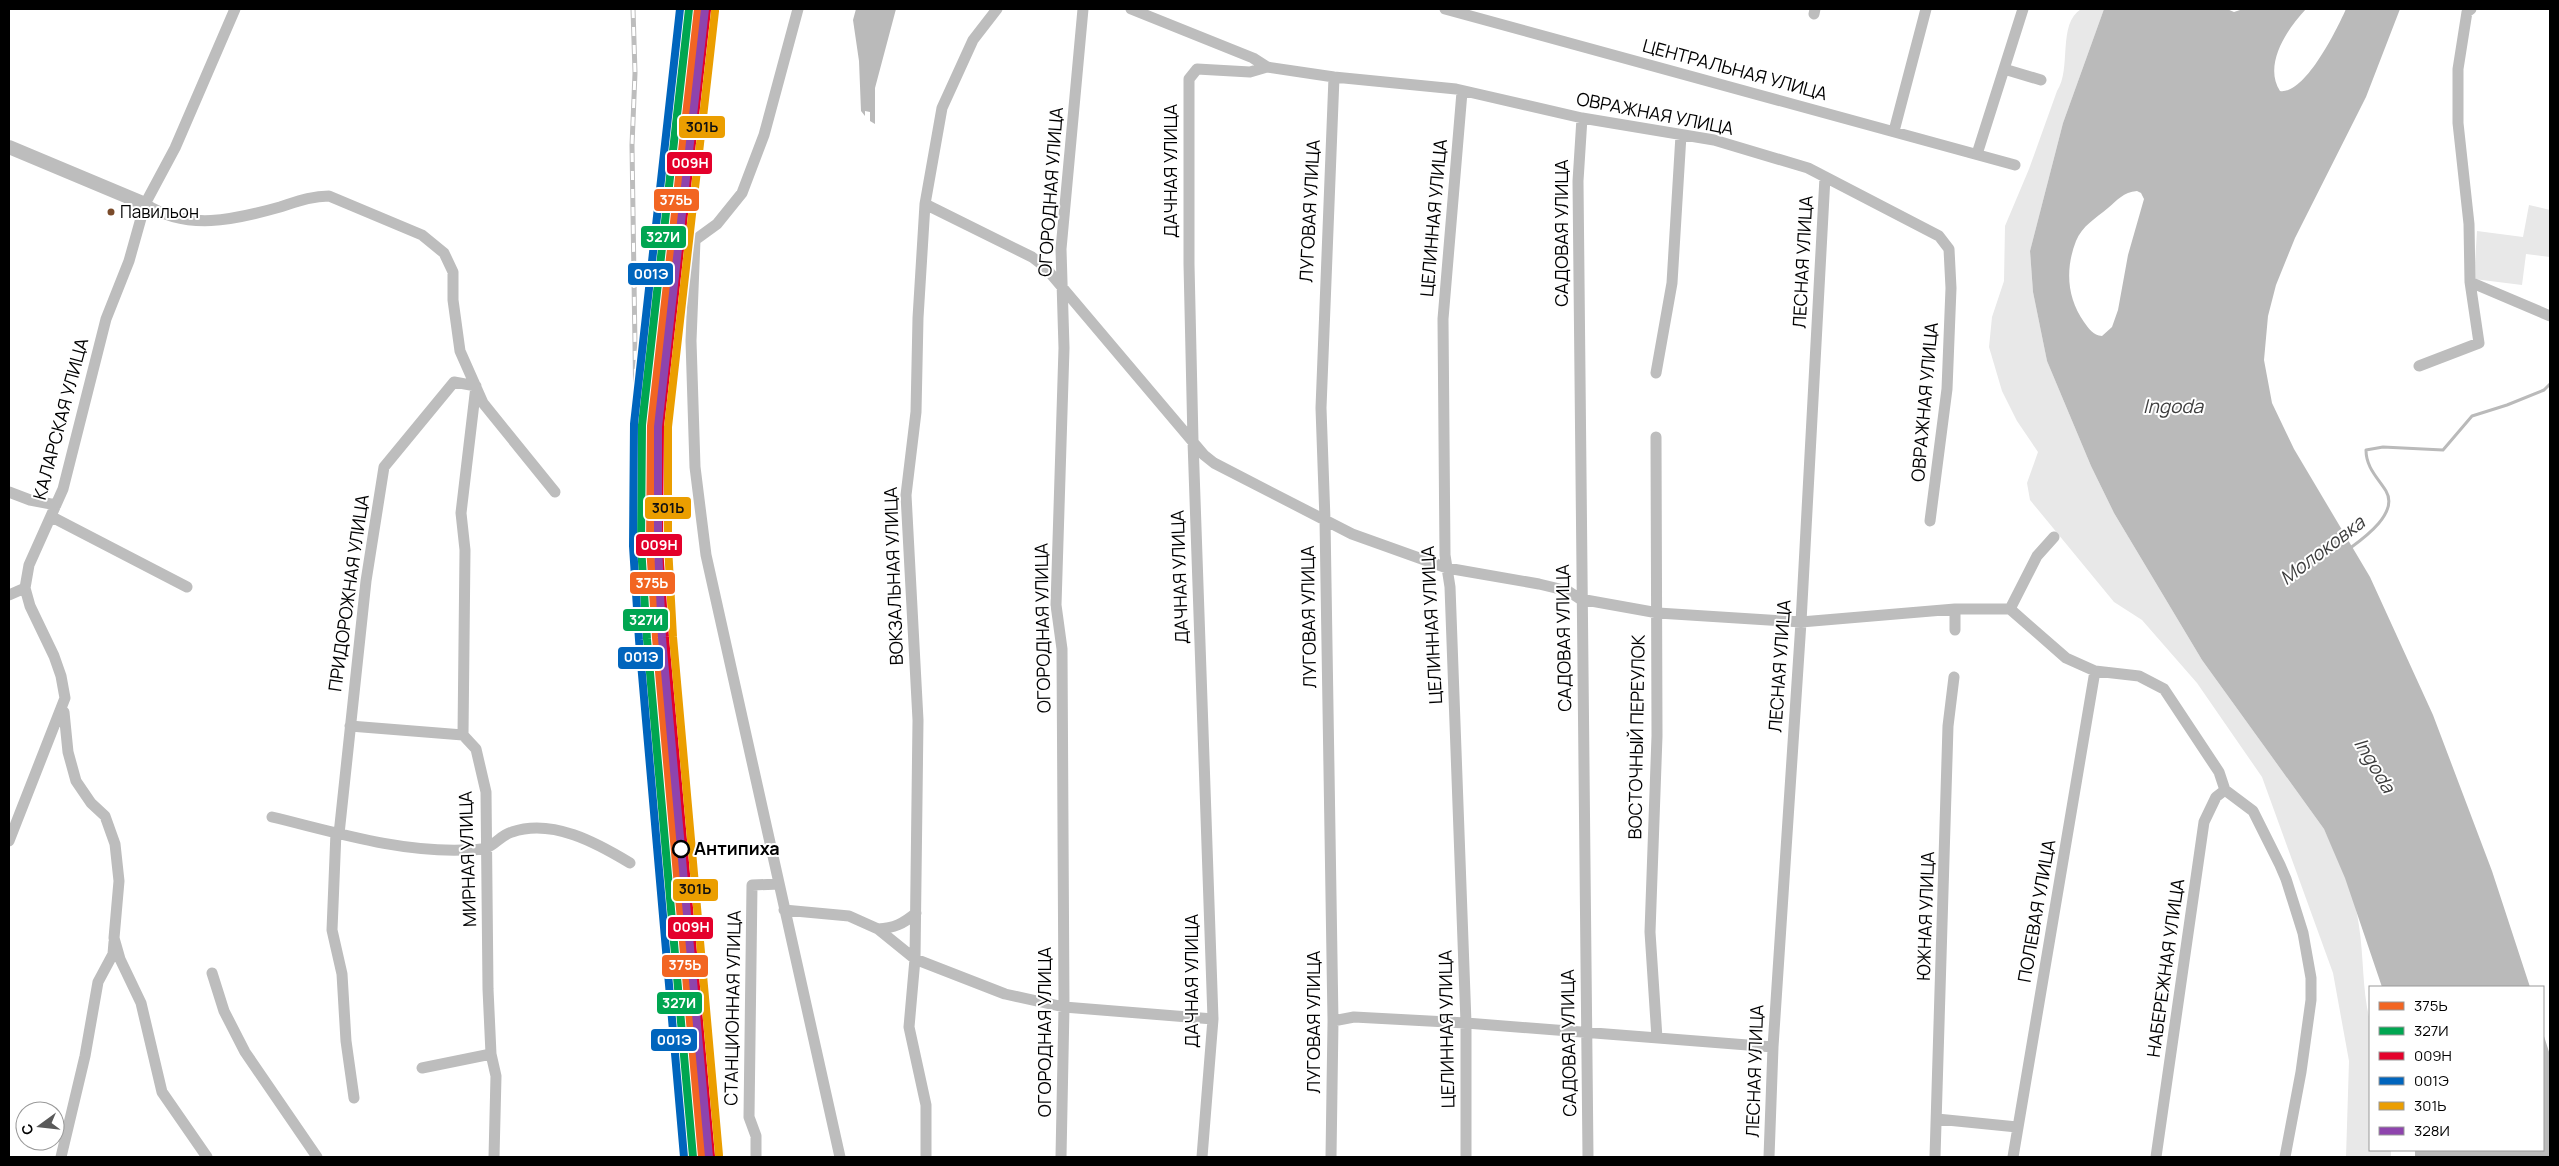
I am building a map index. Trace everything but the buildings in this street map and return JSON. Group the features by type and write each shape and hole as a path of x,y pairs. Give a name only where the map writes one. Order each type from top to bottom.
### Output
{"street":[{"name":"КАЛАРСКАЯ УЛИЦА","path":"114,938 119,881 115,844 105,816 90,803 76,781 68,752 64,723 65,698 59,670 30,606 25,588 29,565 56,505 80,423 106,319 129,261 145,204 175,148 234,9"},
{"path":"798,9 764,135 742,192 717,224 694,240 691,341 695,467 706,555 840,1157"},
{"name":"ВОКЗАЛЬНАЯ УЛИЦА","path":"926,1157 926,1105 909,1028 915,959 918,720 906,495 916,412 918,318 925,204 942,108 973,40 996,9"},
{"name":"ОГОРОДНАЯ УЛИЦА","path":"1061,1157 1064,1008 1062,649 1056,605 1064,348 1061,249 1083,9"},
{"name":"ОВРАЖНАЯ УЛИЦА","path":"1131,9 1253,58 1267,67 1334,77 1456,89 1462,92 1582,118 1714,140 1808,168 1939,236 1949,248 1951,288 1947,389 1930,522"},
{"name":"ЦЕНТРАЛЬНАЯ УЛИЦА","path":"1445,9 2015,165"},
{"path":"1894,131 1926,9"},
{"path":"1977,154 2023,9"},
{"path":"2419,366 2479,343 2470,282 2469,224 2458,123 2458,70 2467,12 2471,9"},
{"name":"ДАЧНАЯ УЛИЦА","path":"1202,1157 1213,1019 1193,441 1189,264 1189,79 1197,69 1250,72 1267,67"},
{"path":"2004,69 2041,80"},
{"name":"ЛУГОВАЯ УЛИЦА","path":"1331,1157 1333,1022 1325,520 1321,408 1334,77"},
{"name":"ЦЕЛИННАЯ УЛИЦА","path":"1462,92 1443,319 1447,568 1466,1023 1466,1157"},
{"name":"САДОВАЯ УЛИЦА","path":"1582,118 1578,181 1580,599 1588,1157"},
{"path":"1656,374 1672,283 1681,135"},
{"path":"9,148 145,204 170,218 216,220 249,216 313,196 329,196 422,235 444,253 453,272 453,300 460,351 483,403 555,492"},
{"name":"ЛЕСНАЯ УЛИЦА","path":"1769,1157 1773,1047 1801,622 1825,177"},
{"path":"925,204 1032,257 1045,267 1193,441 1214,463 1352,534 1447,568 1539,584 1568,591 1580,599 1658,613 1801,622 1955,609 2010,609 2066,658 2095,671 2139,676 2164,689 2219,772 2225,790 2253,811 2286,879 2303,932 2312,978 2311,1000 2301,1072 2285,1157"},
{"path":"2470,282 2550,316"},
{"name":"ПРИДОРОЖНАЯ УЛИЦА","path":"354,1098 346,1041 342,974 332,930 337,833 366,581 384,468 454,382 476,386"},
{"path":"350,726 463,735 465,550 462,513 476,386"},
{"name":"ВОСТОЧНЫЙ ПЕРЕУЛОК","path":"1656,437 1657,736 1650,932 1657,1038"},
{"path":"9,492 30,500 56,505"},
{"path":"52,517 187,587"},
{"path":"2010,609 2037,556 2054,537"},
{"path":"9,595 25,588"},
{"path":"1955,609 1955,630"},
{"name":"ПОЛЕВАЯ УЛИЦА","path":"2013,1157 2095,671"},
{"name":"ЮЖНАЯ УЛИЦА","path":"1935,1157 1948,726 1954,677"},
{"path":"9,841 65,698"},
{"name":"МИРНАЯ УЛИЦА","path":"463,735 476,749 486,792 488,990 491,1054 496,1076 494,1157"},
{"name":"НАБЕРЕЖНАЯ УЛИЦА","path":"2156,1157 2204,822 2216,796 2225,790"},
{"path":"272,817 384,845 463,850 487,848 499,837 513,831 528,829 555,830 594,842 630,863"},
{"name":"СТАНЦИОННАЯ УЛИЦА","path":"756,1157 756,1136 749,1117 752,885 779,884"},
{"path":"784,910 834,913 849,916 878,929 915,959 1005,994 1064,1008 1213,1019"},
{"path":"878,929 894,928 916,914"},
{"path":"114,938 120,959 141,1003 162,1092 207,1157"},
{"path":"61,1157 85,1056 98,982 113,954 114,938"},
{"path":"212,973 224,1010 245,1052 317,1157"},
{"path":"1333,1022 1354,1018 1466,1023 1773,1047"},
{"path":"422,1068 491,1054"},
{"path":"1937,1119 2017,1127"}],"shaded area":[{"path":"2081,9 2104,9 2063,123 2030,251 2033,292 2047,361 2091,466 2114,513 2202,660 2324,829 2340,864 2357,914 2369,1015 2369,1151 2391,1151 2391,1157 2346,1157 2349,1061 2333,973 2262,777 2197,683 2142,620 2114,602 2030,500 2027,483 2038,452 2017,421 2002,391 1989,347 1992,317 2004,281 2005,226 2029,169 2061,82 2069,25"},
{"path":"2529,205 2550,210 2550,257 2526,254 2522,285 2474,279 2477,231 2523,237"}],"water":[{"path":"856,9 896,9 875,88 875,124 870,121 870,112 865,111 865,116 861,111 859,61 853,20"},
{"name":"Ingoda","path":"2104,9 2227,9 2234,12 2243,9 2306,9 2285,37 2276,59 2275,81 2280,91 2290,89 2300,83 2309,72 2328,45 2346,9 2400,9 2366,97 2295,238 2276,285 2268,316 2264,360 2272,403 2294,449 2370,577 2433,715 2492,871 2530,986 2382,986 2345,878 2324,829 2202,660 2114,513 2091,466 2047,361 2033,292 2030,251 2063,123","holes":["2137,191 2141,193 2144,199 2128,255 2118,310 2112,327 2102,336 2094,333 2088,327 2078,313 2074,303 2069,273 2072,252 2082,231 2118,199"]},
{"path":"2544,1036 2550,1055 2550,1157 2415,1157 2415,1151 2544,1151"}],"waterway":[{"name":"Молоковка","path":"2349,549 2371,532 2388,508 2389,499 2386,491 2370,467 2366,450 2383,447 2443,450 2472,416 2507,405 2544,390 2550,384"}],"railway":[{"path":"633,9 635,73 632,145 636,413"}],"transit line":[{"name":"001Э","path":"680,9 634,424 633,546 639,640 684,1157"},
{"name":"327И","path":"689,9 642,425 641,546 647,639 693,1157"},
{"name":"375Ь","path":"698,9 651,426 650,546 656,638 702,1157"},
{"name":"328И","path":"705,9 658,427 658,546 662,638 709,1157"},
{"name":"009Н","path":"707,10 660,427 659,546 665,637 711,1156"},
{"name":"301Ь","path":"715,11 668,427 668,546 673,637 719,1155"}],"place":[{"name":"Павильон","path":"111,212"},
{"name":"Антипиха","path":"681,849"}]}
